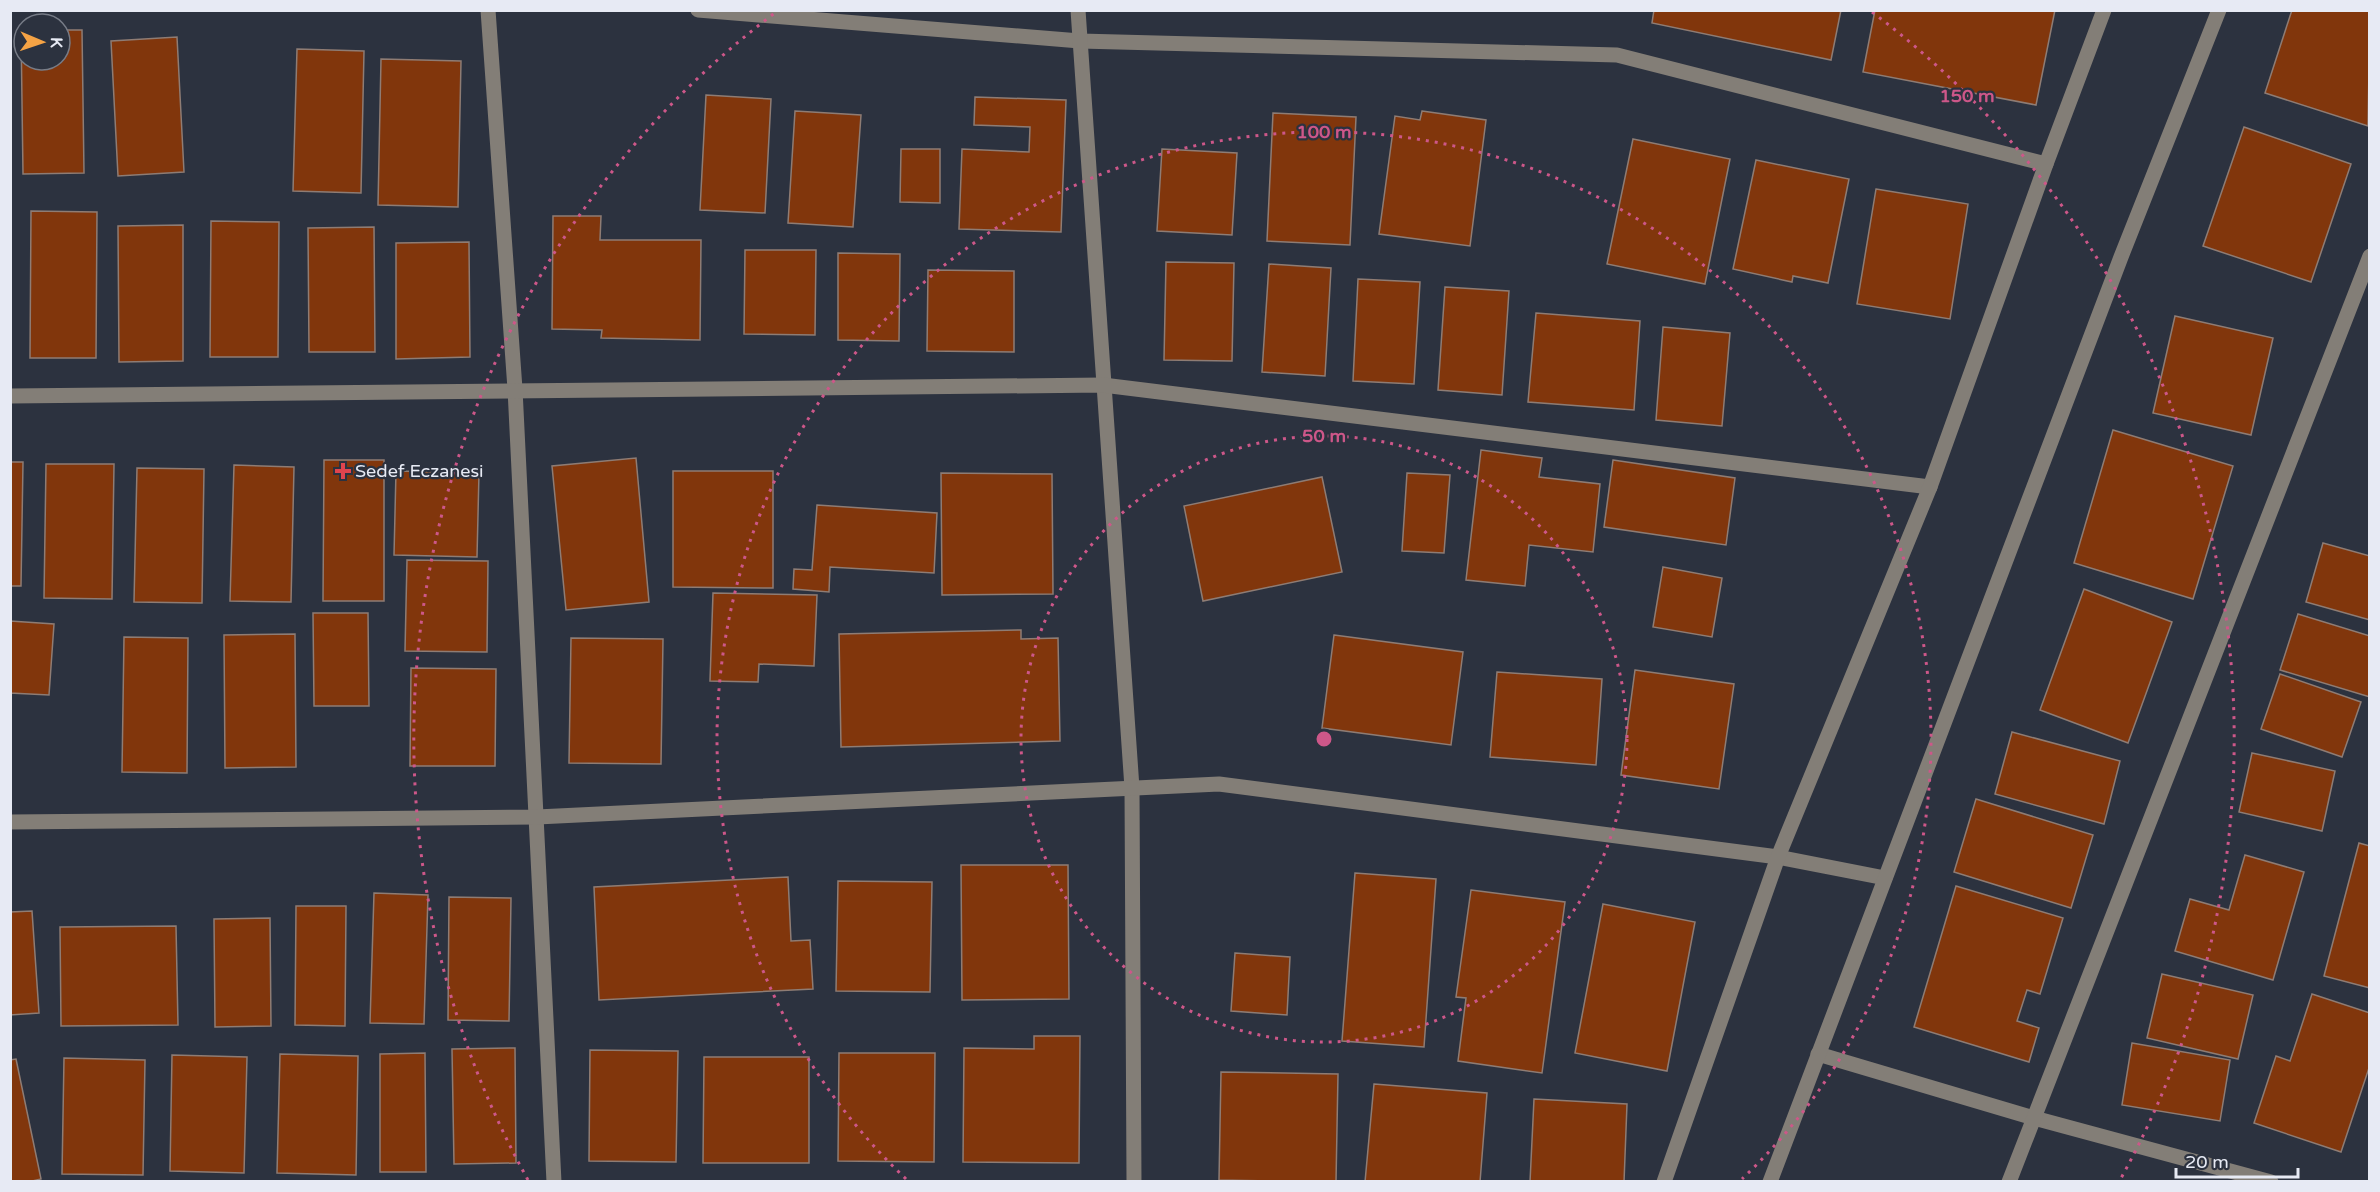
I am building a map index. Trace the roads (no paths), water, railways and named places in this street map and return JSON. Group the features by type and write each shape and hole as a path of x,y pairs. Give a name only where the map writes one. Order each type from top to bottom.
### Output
{"street":[{"path":"488,10 515,389 554,1182"},
{"path":"698,10 1080,41 1617,55 2046,164"},
{"path":"1078,10 1132,788 1134,1182"},
{"path":"1664,1182 1778,857 1930,487 2104,10"},
{"path":"1770,1182 2121,257 2219,10"},
{"path":"2008,1182 2370,256"},
{"path":"10,396 515,389 1103,385 1930,487"},
{"path":"10,822 537,817 1219,784 1778,857 1885,878"},
{"path":"1818,1054 2034,1118 2271,1182"}],"place":[{"name":"Sedef Eczanesi","path":"343,471"}]}
